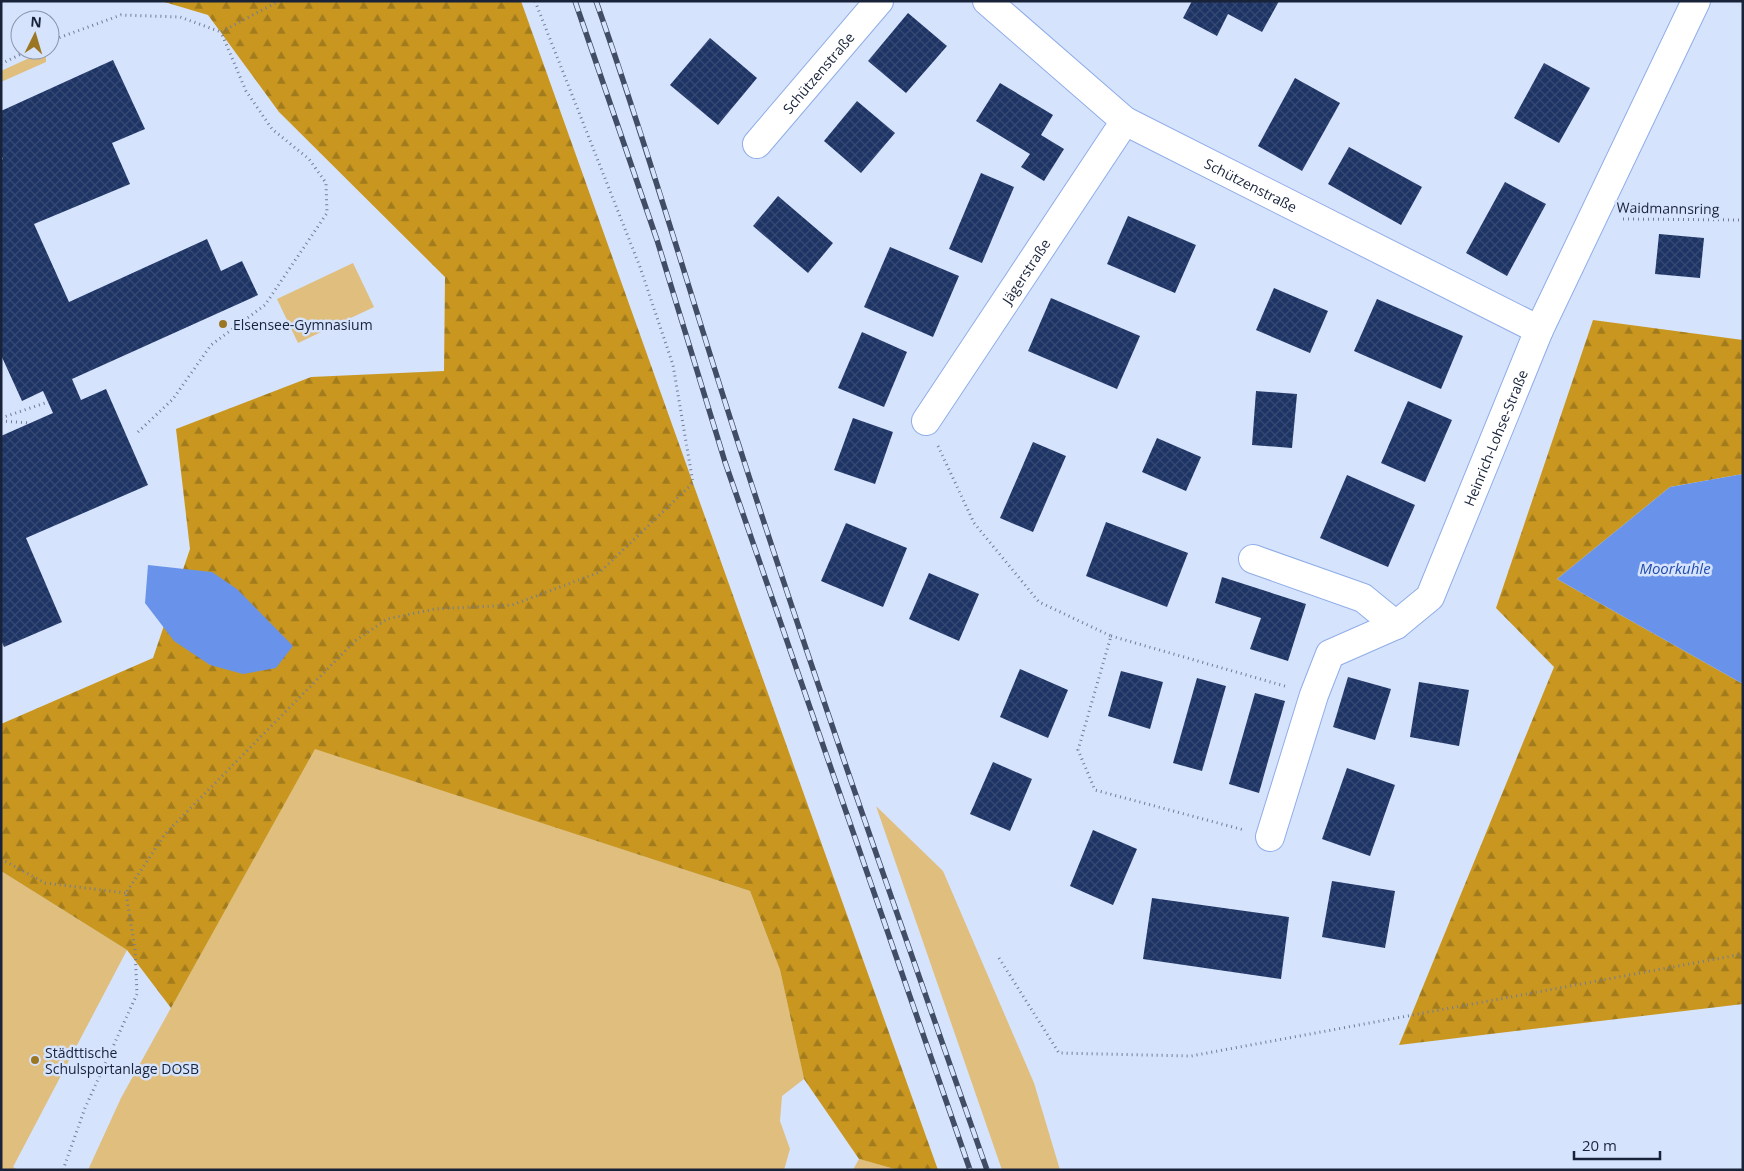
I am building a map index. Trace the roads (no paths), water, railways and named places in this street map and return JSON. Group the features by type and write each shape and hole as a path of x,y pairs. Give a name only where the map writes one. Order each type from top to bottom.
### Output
{"street":[{"name":"Schützenstraße","path":"757,144 879,1"},
{"name":"Schützenstraße","path":"987,1 1125,121 1539,330"},
{"name":"Heinrich-Lohse-Straße","path":"1270,837 1314,695 1330,654 1396,625 1430,597 1539,330 1696,1"},
{"name":"Jägerstraße","path":"926,421 1125,121"},
{"path":"1253,559 1363,598 1396,625"}],"water":[{"name":"Moorkuhle","path":"1743,474 1743,684 1557,579 1670,487"},
{"path":"148,565 212,572 237,589 293,646 276,668 243,674 210,665 174,641 145,603"}],"railway":[{"path":"575,1 657,240 725,462 970,1170"},
{"path":"596,1 635,115 773,550 863,816 987,1170"}],"place":[{"name":"Elsensee-Gymnasium","path":"223,324"},
{"name":"Städttische Schulsportanlage DOSB","path":"35,1060"}]}
